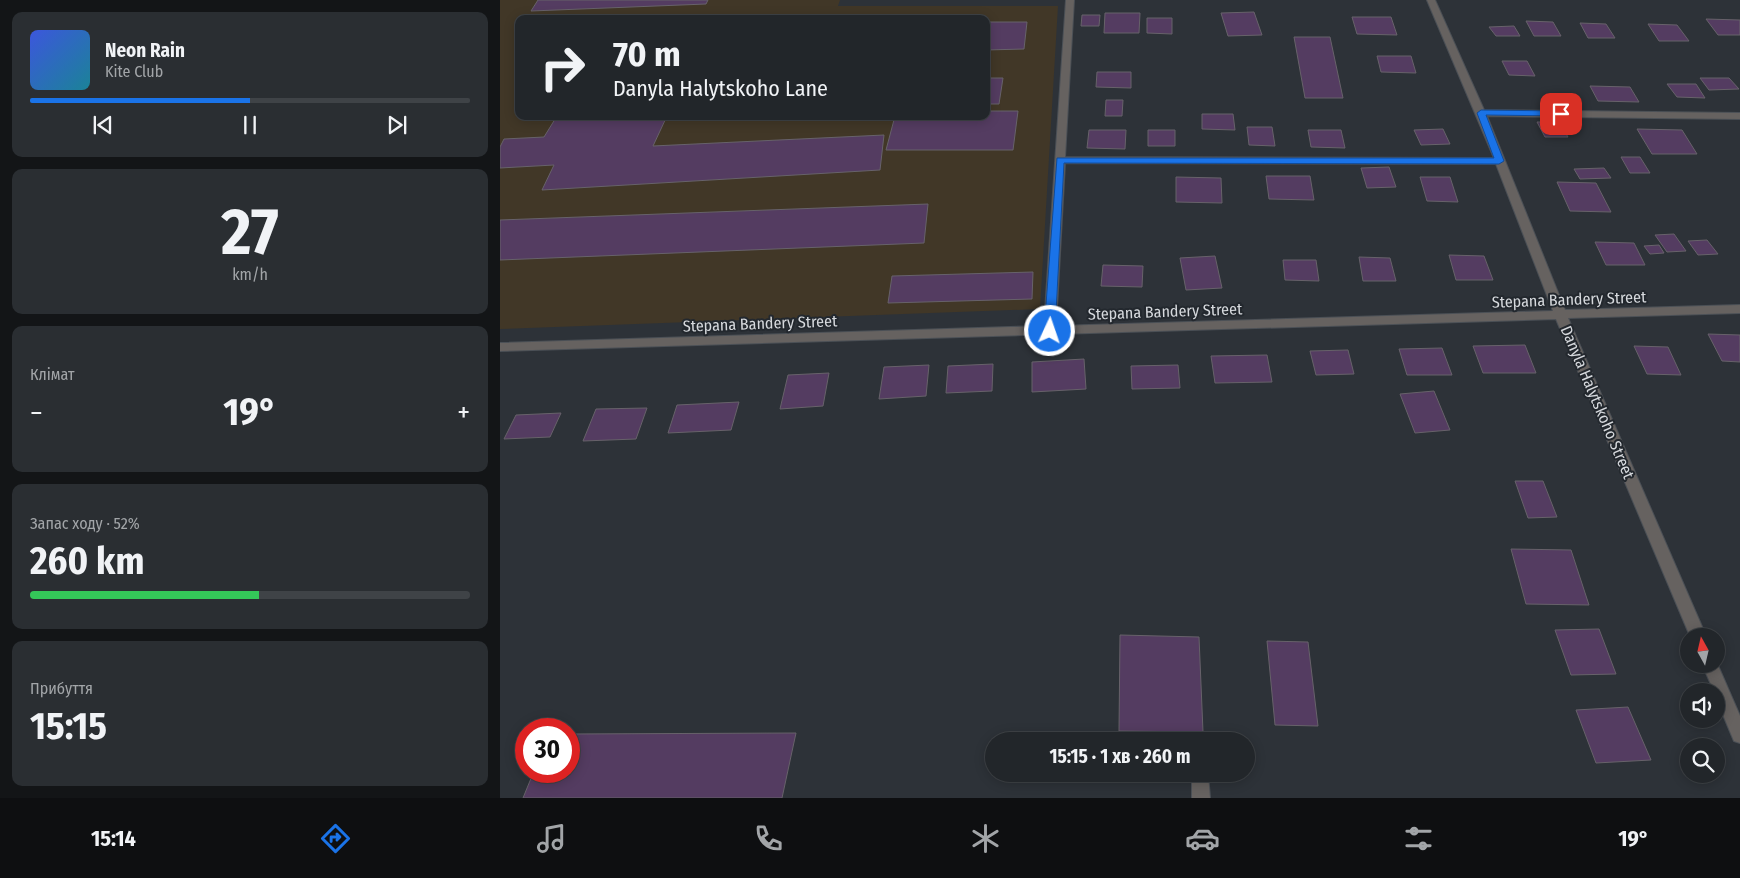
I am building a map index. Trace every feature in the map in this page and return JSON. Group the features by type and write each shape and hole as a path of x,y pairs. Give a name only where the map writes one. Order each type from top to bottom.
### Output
{"street":[{"path":"1050,331 1070,0"},
{"name":"Danyla Halytskoho Street","path":"1431,0 1481,113 1561,316 1695,628"},
{"path":"1481,113 1740,116"},
{"path":"1060,160 1499,161"},
{"name":"Stepana Bandery Street","path":"500,347 1740,310"},
{"path":"1714,673 1740,735"},
{"path":"1200,782 1201,798"}],"shaded area":[{"path":"500,0 840,0 838,6 1058,6 1040,309 500,329"}],"building":[{"path":"538,0 708,0 706,4 531,11"},
{"path":"1254,12 1262,35 1228,36 1221,13"},
{"path":"1105,13 1140,13 1139,33 1104,33"},
{"path":"1082,15 1100,15 1099,26 1081,26"},
{"path":"1352,17 1391,17 1397,35 1357,34"},
{"path":"1147,18 1172,18 1172,34 1147,33"},
{"path":"1706,19 1740,20 1740,35 1718,35"},
{"path":"1526,21 1553,22 1561,36 1534,36"},
{"path":"990,22 1027,22 1024,49 990,50"},
{"path":"1580,23 1606,24 1615,38 1588,38"},
{"path":"1648,24 1677,25 1689,41 1659,41"},
{"path":"1514,26 1520,36 1496,36 1489,27"},
{"path":"1294,37 1330,37 1343,98 1305,98"},
{"path":"1377,56 1411,56 1416,73 1381,72"},
{"path":"1502,61 1527,61 1535,76 1509,75"},
{"path":"1097,72 1131,72 1131,88 1096,87"},
{"path":"990,78 1003,78 999,104 990,104"},
{"path":"1700,78 1729,78 1739,89 1709,90"},
{"path":"1667,84 1696,84 1705,98 1677,97"},
{"path":"1590,86 1630,87 1639,102 1598,101"},
{"path":"1106,100 1123,100 1122,116 1105,116"},
{"path":"990,111 1018,111 1013,150 886,150 894,120 990,120"},
{"path":"1202,114 1233,114 1235,130 1202,129"},
{"path":"555,120 665,120 653,146 884,135 880,170 542,190 554,165 500,168 500,147 504,139 544,137"},
{"path":"1537,122 1559,122 1568,137 1545,137"},
{"path":"1247,127 1272,127 1275,146 1249,145"},
{"path":"1443,129 1450,144 1421,145 1414,130"},
{"path":"1637,129 1682,130 1697,154 1652,154"},
{"path":"1089,130 1126,130 1125,149 1087,148"},
{"path":"1148,130 1175,130 1175,146 1148,146"},
{"path":"1308,130 1341,130 1345,148 1311,147"},
{"path":"1621,157 1640,157 1650,173 1630,173"},
{"path":"1389,167 1396,187 1367,188 1361,168"},
{"path":"1604,168 1611,178 1580,179 1574,169"},
{"path":"1266,176 1310,176 1314,200 1269,199"},
{"path":"1176,177 1221,178 1222,203 1176,202"},
{"path":"1420,177 1450,177 1458,202 1427,201"},
{"path":"1557,182 1596,183 1611,212 1570,211"},
{"path":"928,204 924,243 500,260 500,220"},
{"path":"1674,234 1686,251 1667,252 1655,235"},
{"path":"1707,240 1718,254 1698,255 1688,241"},
{"path":"1595,242 1634,243 1645,265 1606,265"},
{"path":"1659,245 1664,253 1650,254 1644,246"},
{"path":"1449,255 1484,256 1493,280 1456,280"},
{"path":"1215,256 1222,288 1186,290 1180,258"},
{"path":"1359,257 1390,258 1396,281 1363,281"},
{"path":"1283,260 1316,260 1319,281 1285,280"},
{"path":"1103,265 1143,266 1142,287 1101,286"},
{"path":"1033,272 1032,299 888,303 892,276"},
{"path":"1708,334 1740,335 1740,362 1722,361"},
{"path":"1525,345 1536,373 1483,373 1473,346"},
{"path":"1634,346 1668,347 1681,375 1647,374"},
{"path":"1442,348 1452,375 1407,375 1399,349"},
{"path":"1348,350 1354,374 1316,375 1310,351"},
{"path":"1267,355 1272,382 1215,383 1211,356"},
{"path":"1084,359 1086,389 1032,392 1032,362"},
{"path":"993,364 992,391 946,393 948,366"},
{"path":"929,365 926,396 879,399 884,367"},
{"path":"1178,365 1180,388 1132,389 1131,366"},
{"path":"829,373 823,406 780,409 788,375"},
{"path":"1434,391 1450,430 1415,433 1400,394"},
{"path":"739,402 731,430 668,433 677,405"},
{"path":"647,408 636,439 583,441 596,409"},
{"path":"561,413 550,437 504,439 516,415"},
{"path":"1515,481 1543,481 1557,517 1528,518"},
{"path":"1511,549 1571,550 1589,605 1526,604"},
{"path":"1599,629 1616,674 1571,675 1555,630"},
{"path":"1120,635 1199,637 1203,732 1119,731"},
{"path":"1267,641 1308,642 1318,726 1275,725"},
{"path":"1628,707 1651,760 1596,763 1576,710"},
{"path":"796,733 782,798 523,798 529,783 580,783 580,734"}],"route":[{"path":"1050,331 1060,160 1499,161 1481,113 1561,114"}]}
